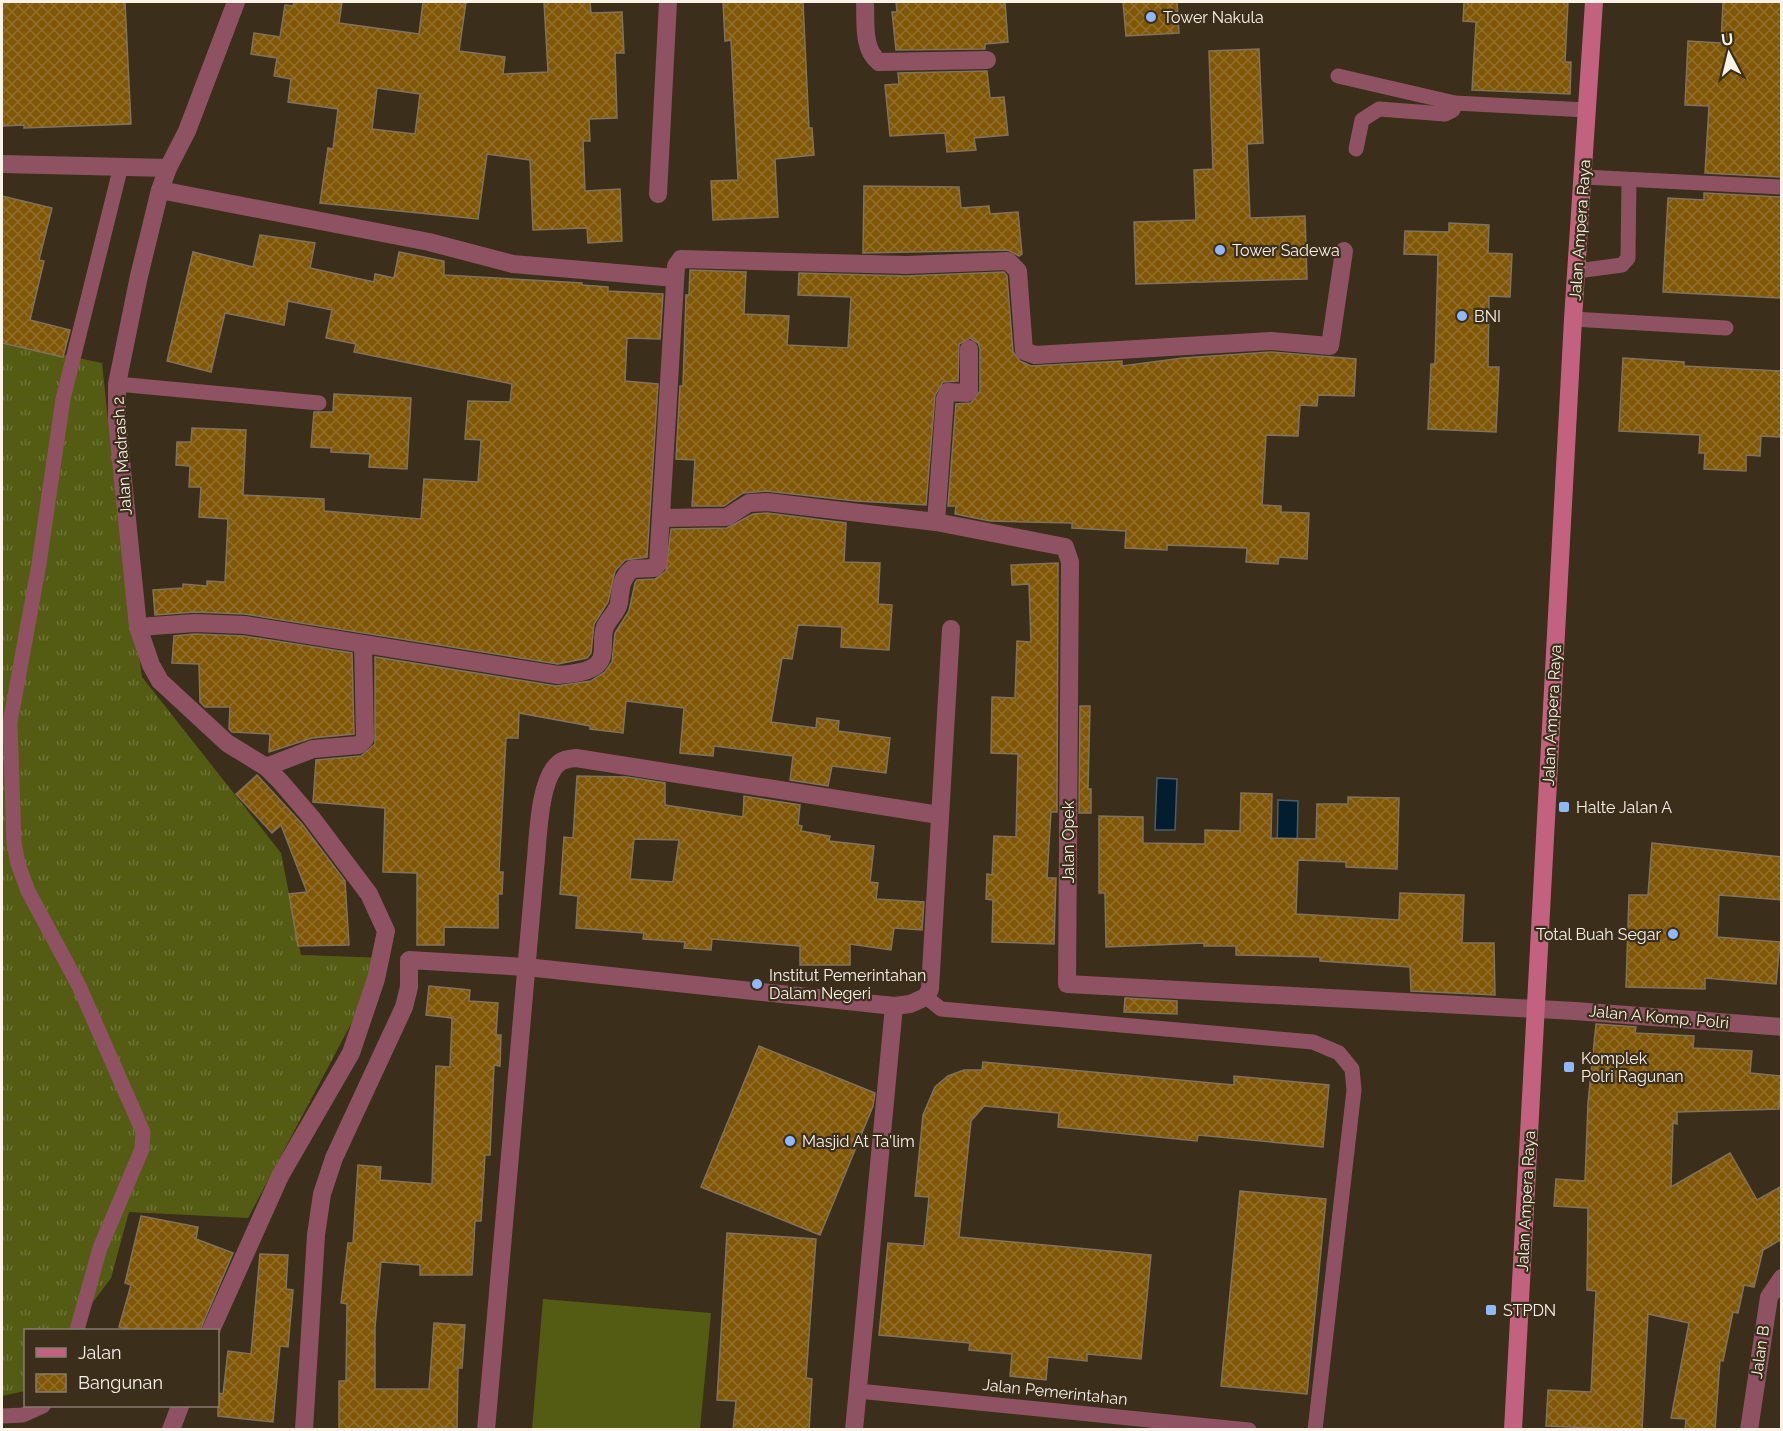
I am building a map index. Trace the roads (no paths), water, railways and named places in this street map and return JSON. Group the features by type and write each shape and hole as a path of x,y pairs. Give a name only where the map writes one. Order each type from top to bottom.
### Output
{"street":[{"name":"Jalan Madrash 2","path":"211,1329 280,1176 351,1053 373,991 386,936 385,926 369,894 311,817 266,766 227,743 160,681 151,665 138,627 117,421 117,384 139,276 160,190 168,168 187,131 236,2"},
{"path":"658,194 668,2"},
{"path":"865,2 868,44 871,56 879,62 987,60"},
{"name":"Jalan Ampera Raya","path":"1513,1430 1574,319 1594,2"},
{"path":"2,164 168,168"},
{"path":"160,190 429,242 513,264 675,278"},
{"path":"138,627 223,624 558,675 577,674 590,668 600,661 603,631 609,616 618,609 621,583 632,569 654,568 658,564 676,264 685,259 906,265 1008,261 1018,271 1022,344 1024,351 1029,354 1271,341 1330,346 1344,251"},
{"path":"936,522 945,399 948,392 967,393 969,391 969,349"},
{"name":"Jalan Opek","path":"661,518 727,517 752,502 936,522 1059,544 1069,552 1066,983 1536,1009"},
{"path":"304,1430 316,1235 322,1194 334,1158 404,1007 409,987 409,960 526,967 894,1006 910,1004 926,997 930,989 951,629"},
{"path":"266,766 302,752 359,745 365,739 363,644"},
{"path":"486,1430 526,967 546,784 558,764 566,759 584,759 939,815"},
{"path":"854,1430 894,1006"},
{"name":"Jalan A Komp. Polri","path":"1536,1009 1782,1027"},
{"name":"Jalan B","path":"1749,1430 1769,1297 1782,1278"},
{"path":"171,1430 180,1407"}],"lane":[{"path":"1338,76 1455,103 1587,110"},
{"path":"1356,149 1362,120 1377,109 1445,114 1453,110 1455,103"},
{"path":"77,1329 100,1248 142,1149 143,1132 79,986 28,891 18,864 14,843 6,723 39,564 63,399 121,166"},
{"path":"1584,177 1782,188"},
{"path":"1577,271 1622,265 1628,258 1629,180"},
{"path":"1574,319 1726,328"},
{"path":"117,384 319,403"},
{"path":"926,997 941,1009 1313,1042 1339,1053 1352,1069 1354,1090 1315,1430"},
{"name":"Jalan Pemerintahan","path":"858,1391 1249,1430"},
{"path":"2,1416 23,1415 41,1407"}],"water":[{"path":"1157,778 1177,779 1175,830 1155,830"},
{"path":"1278,800 1298,801 1297,852 1277,852"}],"place":[{"name":"Tower Nakula","path":"1151,17"},
{"name":"Tower Sadewa","path":"1220,250"},
{"name":"BNI","path":"1462,316"},
{"name":"Halte Jalan A","path":"1564,807"},
{"name":"Total Buah Segar","path":"1673,934"},
{"name":"Institut Pemerintahan Dalam Negeri","path":"757,984"},
{"name":"Komplek Polri Ragunan","path":"1569,1067"},
{"name":"Masjid At Ta'lim","path":"790,1141"},
{"name":"STPDN","path":"1491,1310"}]}
